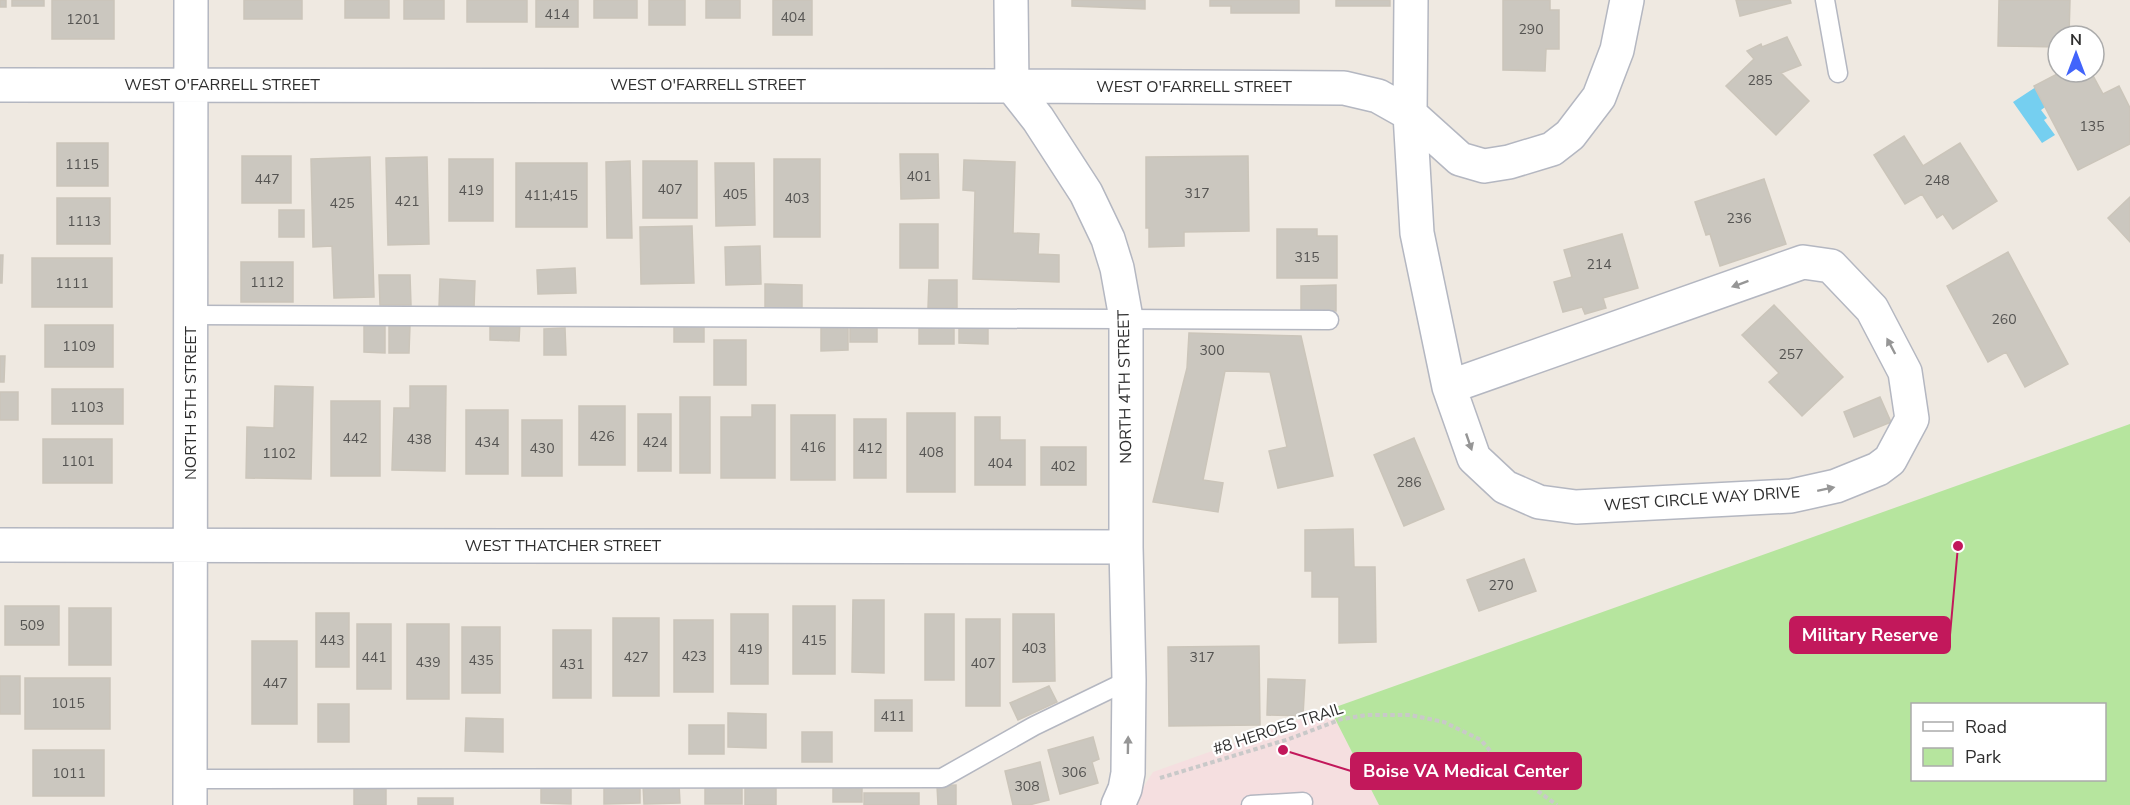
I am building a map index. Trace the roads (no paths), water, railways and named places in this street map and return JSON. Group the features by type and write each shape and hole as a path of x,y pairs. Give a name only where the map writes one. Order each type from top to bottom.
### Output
{"street":[{"name":"NORTH 5TH STREET","path":"190,792 191,0"},
{"path":"1011,0 1012,86"},
{"name":"WEST CIRCLE WAY DRIVE","path":"1411,0 1410,114 1418,233 1449,387 1474,459 1505,487 1539,502 1576,507 1791,496 1836,486 1878,469 1890,459 1912,419 1905,372 1872,309 1831,266 1803,262 1449,387"},
{"name":"WEST O'FARRELL STREET","path":"0,85 1344,88 1378,96 1410,114 1460,159 1484,166 1509,162 1552,149 1570,135 1599,97 1617,50 1627,0"},
{"name":"NORTH 4TH STREET","path":"1012,86 1038,119 1086,193 1108,238 1126,318 1126,547 1129,681 1128,773 1124,800"},
{"name":"WEST THATCHER STREET","path":"0,545 1126,547"}],"lane":[{"path":"1824,0 1838,73"},
{"path":"191,315 1329,320"},
{"path":"190,792 942,778 1034,726 1129,681"},
{"path":"1251,805 1303,802"}],"water":[{"path":"2036,87 2048,105 2041,110 2047,118 2044,120 2055,135 2042,143 2013,102"}],"place":[{"name":"Military Reserve","path":"1958,546"},
{"name":"Boise VA Medical Center","path":"1283,750"}]}
